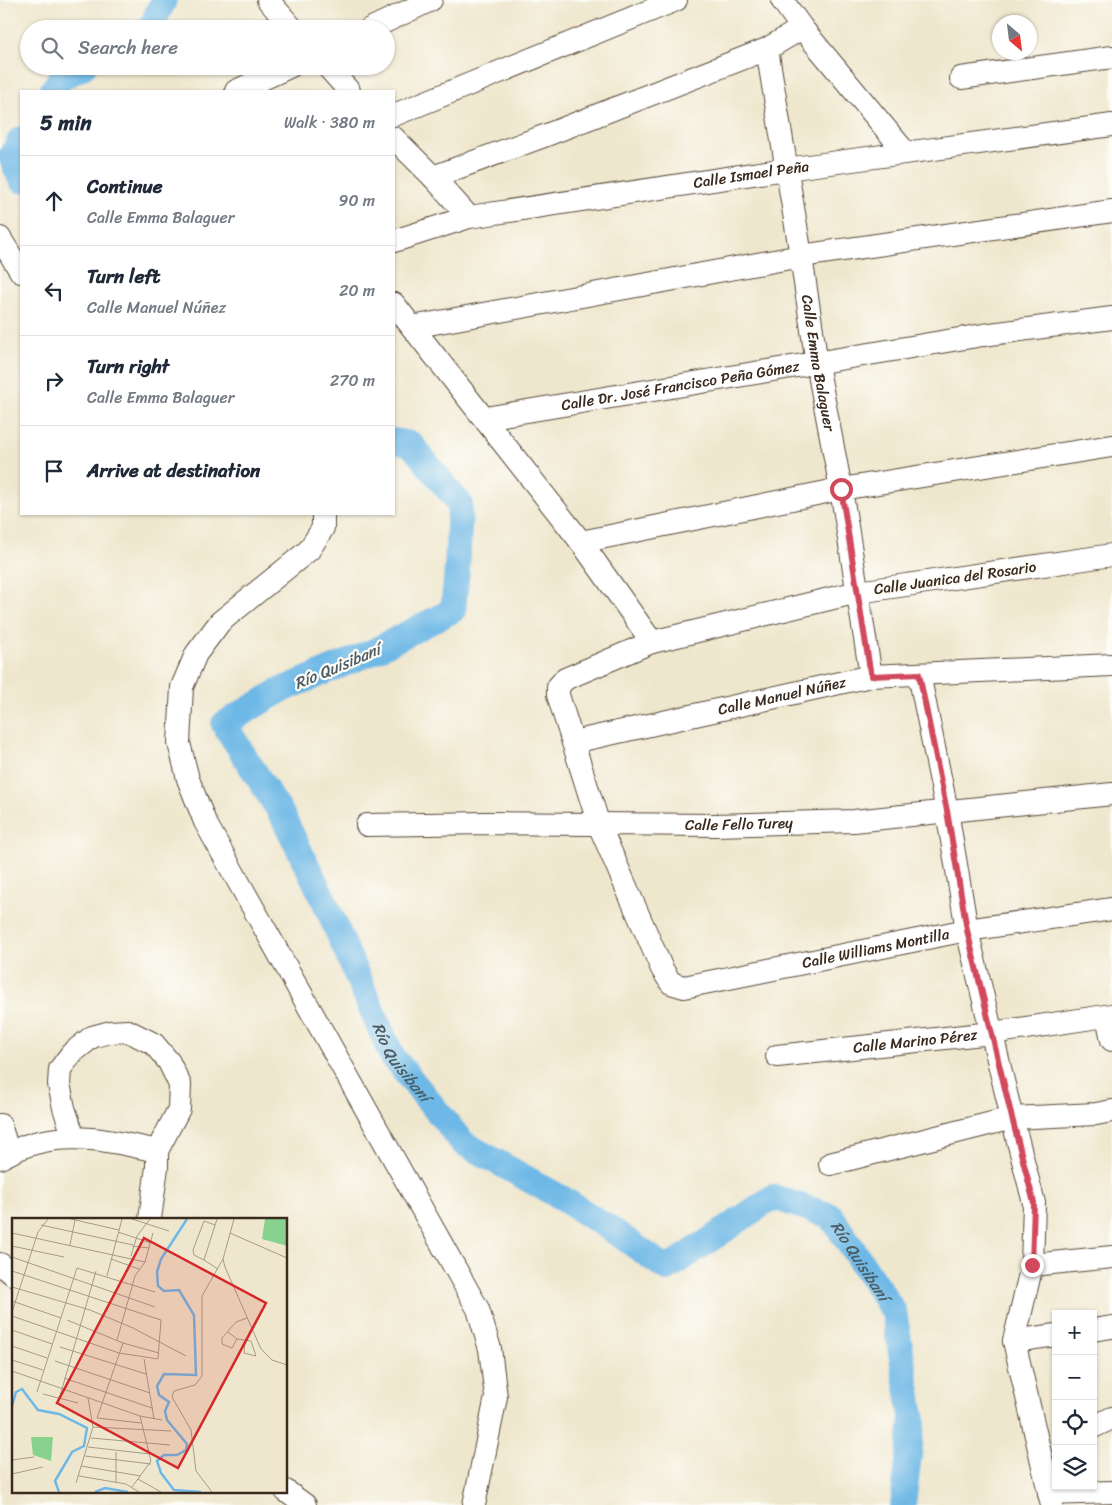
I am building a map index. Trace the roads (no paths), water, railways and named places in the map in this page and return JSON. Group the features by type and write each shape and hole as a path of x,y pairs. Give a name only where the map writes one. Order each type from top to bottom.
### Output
{"street":[{"path":"268,0 285,20"},
{"path":"389,20 430,0"},
{"path":"395,115 676,0"},
{"path":"782,0 802,28 905,152"},
{"path":"432,177 544,136 767,49 802,28"},
{"name":"Calle Emma Balaguer","path":"767,49 817,364 841,489 871,676"},
{"path":"962,78 1112,57"},
{"path":"238,90 271,75"},
{"path":"335,75 348,90"},
{"name":"Calle Ismael Peña","path":"395,241 469,217 786,169 1112,125"},
{"path":"395,139 469,217"},
{"path":"412,327 801,256 1112,211"},
{"path":"0,238 20,270"},
{"path":"395,305 582,542 652,642"},
{"name":"Calle Dr. José Francisco Peña Gómez","path":"485,418 983,336 1112,318"},
{"path":"582,542 841,489 1112,446"},
{"path":"323,515 323,528 309,550 220,622 196,654 182,687 179,743 188,779 205,822 478,1309 490,1349 496,1397 474,1505"},
{"name":"Calle Juanica del Rosario","path":"573,742 558,695 558,687 565,679 652,642 858,592 1112,555"},
{"name":"Calle Manuel Núñez","path":"573,742 871,676 1112,665"},
{"path":"919,674 947,811 967,930 1034,1203 1032,1265 1014,1341 1047,1449 1051,1500 1112,1492"},
{"path":"573,742 599,825"},
{"name":"Calle Fello Turey","path":"367,825 486,823 715,825 854,821 1112,794"},
{"name":"Calle Williams Montilla","path":"599,825 662,969 671,983 684,987 967,930 1112,909"},
{"path":"1109,1016 1112,1040"},
{"name":"Calle Marino Pérez","path":"777,1056 992,1034 1109,1016"},
{"path":"74,1138 64,1108 60,1084 60,1069 72,1053 92,1037 110,1032 128,1031 154,1044 169,1062 180,1085 179,1109 157,1150 158,1167 150,1218"},
{"path":"830,1164 1012,1118 1096,1114 1112,1111"},
{"path":"0,1125 5,1155 35,1143 74,1138 112,1141 157,1150"},
{"path":"1032,1265 1112,1257"},
{"path":"0,1264 12,1273"},
{"path":"1097,1329 1112,1327"},
{"path":"1014,1341 1052,1336"},
{"path":"1097,1425 1112,1418"},
{"path":"287,1492 305,1505"}],"waterway":[{"name":"Río Quisibaní","path":"154,20 164,0"},
{"name":"Río Quisibaní","path":"53,90 60,79 67,75"},
{"name":"Río Quisibaní","path":"20,141 11,156 20,178"},
{"name":"Río Quisibaní","path":"395,441 411,444 460,504 453,610 370,653 279,691 224,724 282,815 324,900 392,1056 463,1143 560,1197 621,1236 667,1269 773,1197 831,1216 894,1312 913,1421 903,1505"}]}
